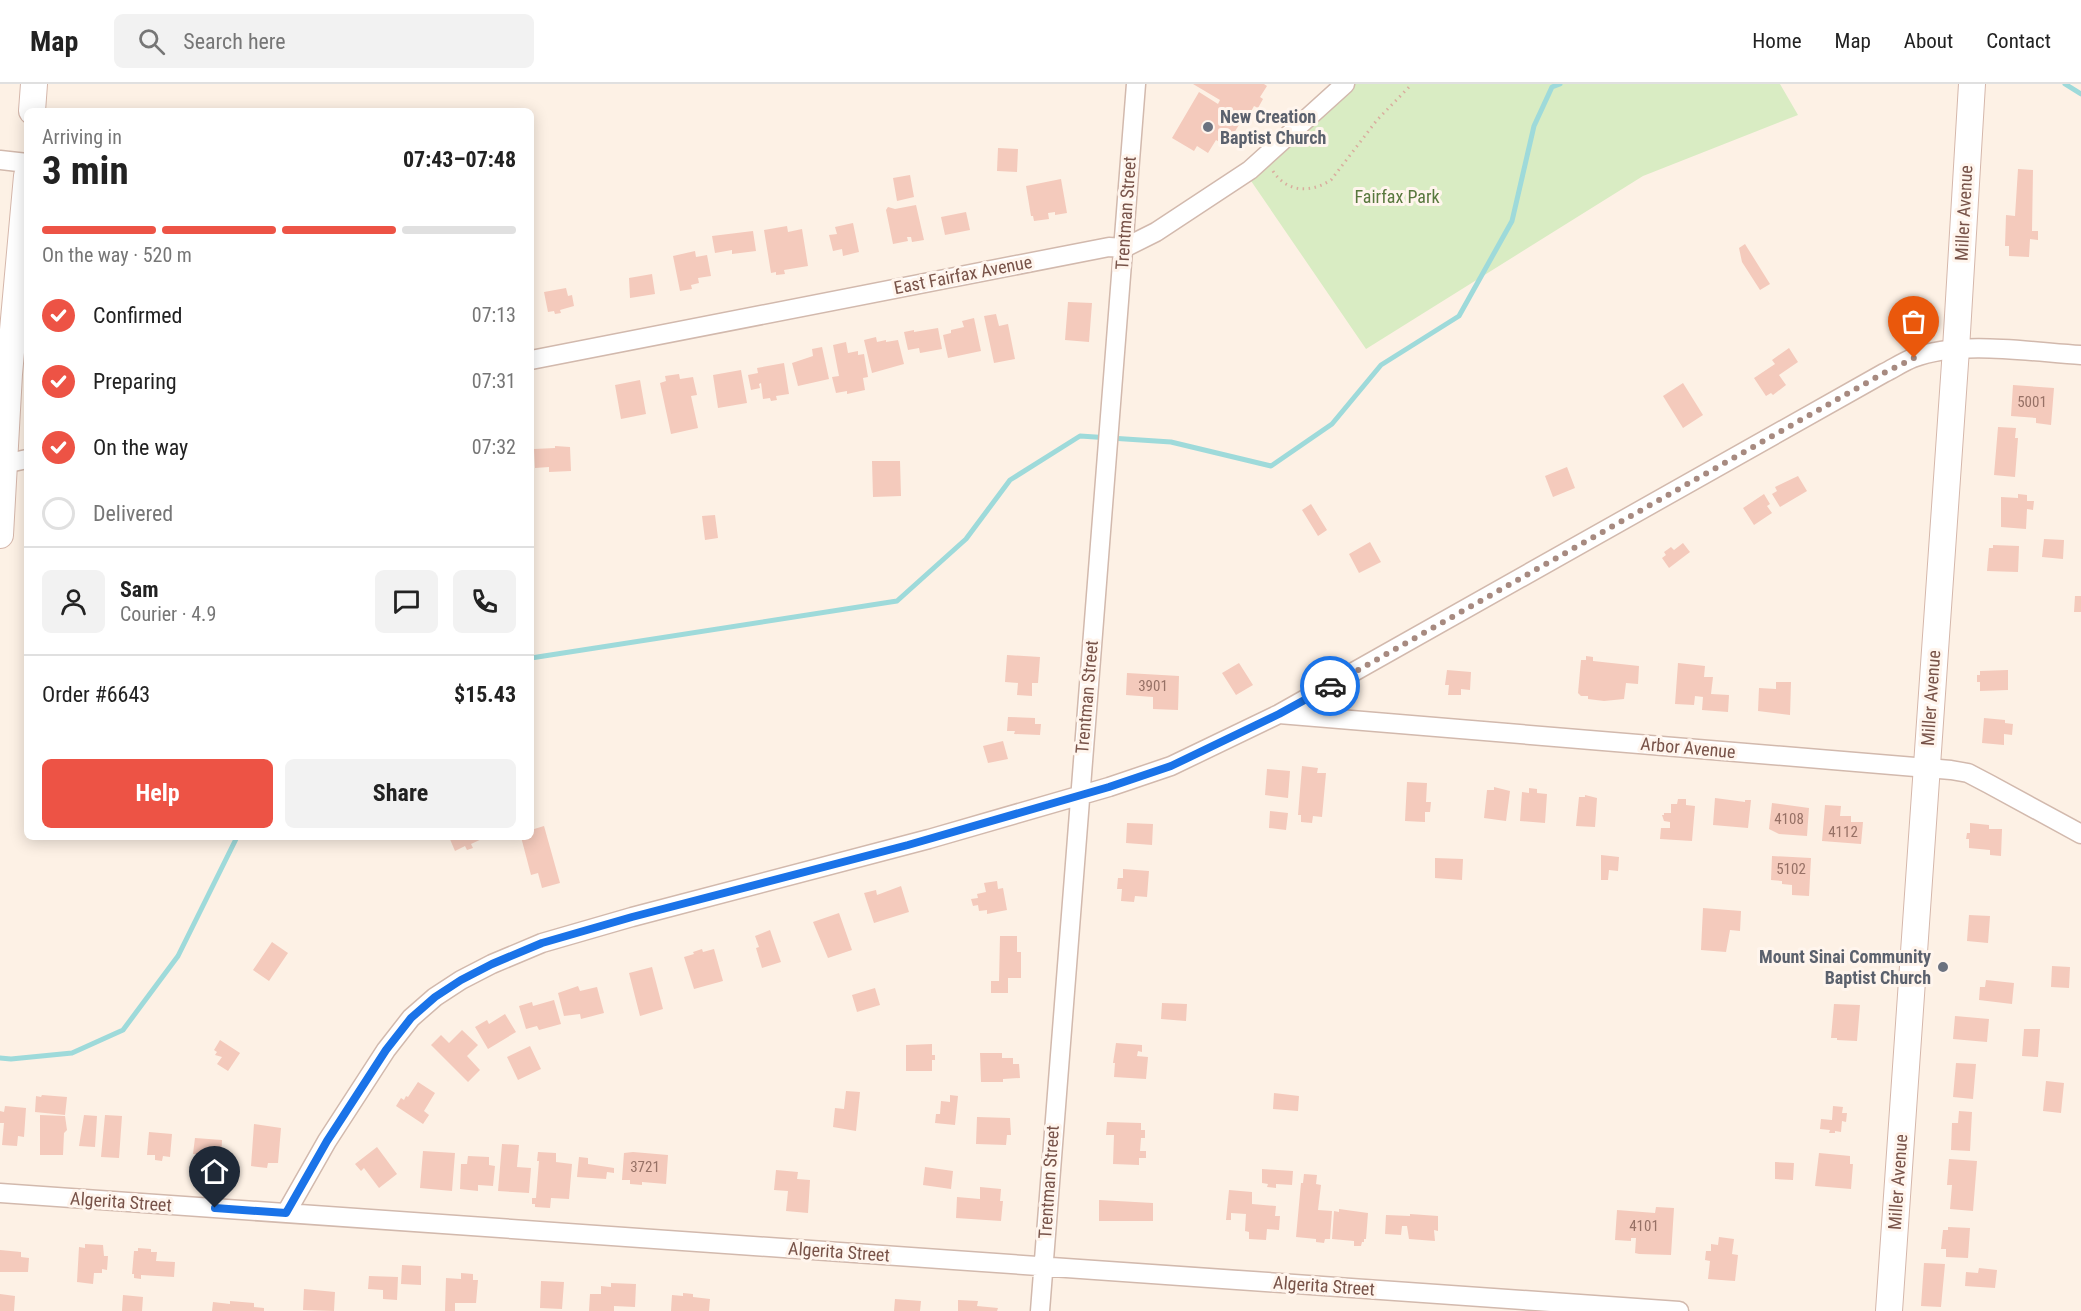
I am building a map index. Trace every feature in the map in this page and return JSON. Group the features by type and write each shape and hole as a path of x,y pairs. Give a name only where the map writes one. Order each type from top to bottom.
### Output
{"main road":[{"path":"32,108 34,84"},
{"name":"Miller Avenue","path":"1890,1311 1972,84"},
{"path":"0,536 16,462 4,374 24,202"}],"street":[{"name":"Trentman Street","path":"1040,1311 1078,796 1136,84"},
{"name":"East Fairfax Avenue","path":"534,359 1108,247 1124,248 1156,232 1250,170 1346,84"},
{"path":"0,160 24,163"},
{"path":"286,1213 327,1141 386,1050 411,1018 435,997 492,964 542,943 929,839 1078,796 1171,766 1279,714 1914,358 1956,349 2081,355"},
{"name":"Arbor Avenue","path":"1279,714 1951,770 1968,773 2081,834"},
{"name":"Algerita Street","path":"0,1193 1679,1311"}],"path":[{"path":"1263,159 1286,185 1310,190 1321,187 1331,180 1377,120 1413,84"}],"green space":[{"name":"Fairfax Park","path":"1351,84 1780,84 1798,115 1643,176 1366,349 1249,178"}],"building":[{"name":"New Creation Baptist Church","path":"1193,84 1264,84 1267,86 1260,97 1263,99 1258,108 1254,106 1248,117 1245,115 1226,146 1216,140 1208,153 1197,146 1194,151 1172,138 1199,92 1218,104 1220,100"},
{"path":"998,148 1018,149 1017,172 997,171"},
{"path":"2018,169 2033,170 2032,231 2038,231 2038,240 2030,239 2029,257 2009,256 2009,246 2005,246 2006,215 2015,216"},
{"path":"910,175 914,197 897,201 893,178"},
{"path":"1061,179 1067,213 1055,215 1055,212 1048,213 1049,219 1034,221 1031,216 1026,186"},
{"path":"916,205 924,240 912,242 911,237 907,237 908,241 893,244 886,210 888,207 895,209"},
{"path":"966,212 970,230 945,235 941,217"},
{"path":"853,223 859,252 843,256 842,249 833,251 829,235 837,234 835,227"},
{"path":"787,226 788,232 802,229 808,266 784,270 785,274 776,275 776,272 771,273 764,230"},
{"path":"753,231 756,251 732,254 732,250 715,253 712,236"},
{"path":"1745,244 1770,284 1760,290 1742,262 1739,248"},
{"path":"695,251 696,257 707,255 711,276 698,278 699,283 691,285 692,289 680,291 673,256"},
{"path":"652,274 655,294 630,298 629,278"},
{"path":"566,288 568,296 572,295 574,306 560,310 561,313 548,312 544,292"},
{"path":"1068,302 1092,303 1089,342 1065,340"},
{"path":"996,314 999,326 1008,324 1015,359 994,363 984,316"},
{"path":"974,318 981,351 948,358 943,335 951,333 951,330 964,327 962,321"},
{"path":"938,328 942,349 920,353 919,348 908,350 904,332"},
{"path":"876,337 877,342 898,340 904,364 872,373 864,340"},
{"path":"846,342 848,353 858,351 858,355 864,354 868,377 863,378 865,390 847,394 847,391 836,393 832,377 839,376 833,345"},
{"path":"822,347 829,379 798,386 792,363 813,356 812,349"},
{"path":"1789,348 1798,362 1779,375 1786,385 1773,395 1771,393 1766,396 1754,378 1775,364 1772,360"},
{"path":"784,363 789,394 776,396 777,400 771,401 770,398 763,399 761,383 760,388 751,390 748,375 758,373 757,368"},
{"path":"741,370 747,403 718,408 713,375"},
{"path":"679,374 680,379 693,377 697,395 691,396 698,428 671,434 660,383 666,381 665,376"},
{"path":"640,380 646,414 621,419 615,385"},
{"path":"1683,383 1703,415 1683,428 1663,396"},
{"path":"2013,385 2054,388 2051,425 2036,423 2036,418 2011,416"},
{"path":"1998,427 2016,428 2015,438 2018,438 2015,477 1994,475"},
{"path":"555,446 570,447 571,471 549,472 549,467 535,468 534,449 555,448"},
{"path":"872,461 900,461 901,496 873,497"},
{"path":"1567,467 1575,488 1553,497 1545,476"},
{"path":"1798,476 1807,491 1780,507 1772,494 1777,491 1775,487"},
{"path":"1764,494 1770,504 1767,506 1772,513 1754,525 1743,508"},
{"path":"2018,494 2027,495 2027,501 2034,501 2033,510 2027,509 2026,529 2001,527 2001,497 2018,498"},
{"path":"1311,504 1327,530 1318,536 1302,510"},
{"path":"715,515 718,538 705,540 702,516"},
{"path":"2044,539 2064,540 2063,559 2042,557"},
{"path":"1370,542 1381,562 1359,573 1349,554"},
{"path":"1683,543 1690,552 1669,568 1662,558 1666,555 1664,552 1671,547 1674,550"},
{"path":"1993,545 2019,546 2018,572 1987,571 1989,548 1993,548"},
{"path":"2075,596 2081,596 2081,612 2074,612"},
{"path":"1007,655 1040,657 1038,683 1032,683 1032,696 1017,695 1018,683 1005,682"},
{"path":"1586,656 1593,657 1593,661 1639,666 1638,684 1626,683 1624,699 1604,701 1581,696 1578,693 1581,660 1586,660"},
{"path":"1239,663 1253,685 1236,695 1222,673"},
{"path":"1678,663 1705,666 1704,677 1713,677 1711,694 1729,695 1728,712 1702,710 1703,697 1695,696 1694,705 1675,704"},
{"path":"1447,670 1471,672 1470,690 1461,689 1461,695 1448,695 1449,685 1445,685"},
{"path":"2008,670 2008,690 1980,691 1977,675 1980,675 1980,671"},
{"path":"1127,673 1179,676 1178,710 1153,709 1153,697 1126,695"},
{"path":"1776,682 1791,682 1790,715 1758,711 1759,688 1776,689"},
{"path":"1008,717 1035,718 1035,724 1041,724 1040,735 1014,734 1015,731 1007,731"},
{"path":"1984,718 2005,720 2005,723 2013,724 2012,735 2004,734 2004,745 1982,743"},
{"path":"1003,741 1008,759 988,763 983,746"},
{"path":"1302,766 1318,768 1317,773 1326,773 1322,817 1313,816 1312,823 1301,822 1301,815 1298,815"},
{"path":"1267,769 1290,771 1288,798 1265,795"},
{"path":"1407,782 1427,783 1426,802 1431,802 1430,812 1425,812 1425,822 1405,821"},
{"path":"1494,787 1510,791 1506,821 1484,818 1487,790 1494,790"},
{"path":"1529,788 1537,789 1537,793 1547,794 1545,823 1520,821 1522,792 1529,793"},
{"path":"1585,795 1597,798 1595,827 1576,826 1579,797 1585,797"},
{"path":"1715,798 1745,802 1745,800 1751,800 1748,828 1713,825"},
{"path":"1678,799 1686,799 1686,805 1695,806 1692,841 1660,839 1661,828 1670,828 1670,822 1664,821 1662,815 1671,813 1671,804 1677,804"},
{"path":"1772,803 1809,808 1807,836 1779,834 1769,829"},
{"path":"1825,805 1841,806 1840,816 1851,816 1851,822 1863,822 1861,844 1822,841"},
{"path":"1270,811 1288,813 1286,830 1269,828"},
{"path":"1127,823 1153,824 1152,845 1126,843"},
{"path":"1970,823 1989,825 1989,829 2002,829 2001,856 1990,855 1990,850 1969,848 1969,839 1966,839 1967,833 1970,833"},
{"path":"544,826 560,883 542,888 538,873 531,875 522,840 534,840 534,829"},
{"path":"450,840 480,840 471,844 473,848 467,850 465,846 455,851"},
{"path":"1601,855 1619,857 1618,871 1609,870 1608,880 1601,880"},
{"path":"1772,856 1811,858 1809,896 1792,895 1792,885 1771,880"},
{"path":"1435,858 1463,859 1462,880 1435,878"},
{"path":"1123,869 1149,871 1147,897 1135,896 1134,902 1121,901 1122,889 1117,889 1118,878 1123,878"},
{"path":"997,881 998,889 1003,888 1007,910 987,914 987,910 979,911 978,905 973,906 971,899 978,898 977,894 986,892 984,883"},
{"path":"901,886 909,912 874,923 864,893 876,890 877,895"},
{"path":"1703,908 1741,911 1740,931 1730,930 1726,952 1701,950"},
{"path":"839,913 852,950 828,958 813,922"},
{"path":"1969,915 1990,916 1988,943 1967,941"},
{"path":"770,930 781,962 762,968 755,936"},
{"path":"1000,936 1017,936 1017,952 1021,952 1021,978 1008,978 1008,993 991,993 991,981 999,981"},
{"path":"272,942 288,953 269,981 253,970"},
{"path":"702,949 703,952 714,949 723,981 694,989 684,957"},
{"path":"2052,966 2070,967 2069,988 2051,987"},
{"path":"652,967 663,1009 640,1016 629,973"},
{"path":"1986,980 2014,983 2012,1004 1979,1000 1980,987 1985,987"},
{"path":"578,986 580,991 597,987 604,1013 581,1019 580,1014 564,1016 558,993"},
{"path":"875,988 880,1005 857,1012 852,995"},
{"path":"554,1000 561,1024 539,1030 537,1026 526,1029 519,1006 532,1002 533,1006"},
{"path":"1162,1003 1187,1004 1186,1021 1161,1019"},
{"path":"1834,1004 1860,1005 1857,1041 1831,1038"},
{"path":"505,1014 516,1032 488,1049 475,1027 487,1020 489,1024"},
{"path":"1955,1016 1989,1019 1987,1042 1953,1039"},
{"path":"2024,1029 2040,1029 2038,1057 2022,1056"},
{"path":"462,1030 478,1045 467,1056 480,1070 468,1082 431,1045 441,1035 449,1043"},
{"path":"220,1040 240,1053 228,1071 217,1064 222,1057 215,1055 217,1052 214,1050"},
{"path":"1116,1043 1142,1045 1142,1052 1138,1051 1137,1056 1148,1057 1146,1079 1114,1077 1115,1063 1113,1063"},
{"path":"932,1044 932,1055 935,1055 935,1060 932,1060 932,1071 906,1071 906,1045"},
{"path":"530,1046 541,1069 518,1080 507,1057"},
{"path":"980,1053 1002,1053 1002,1058 1013,1058 1013,1064 1019,1064 1020,1078 1003,1079 1003,1082 981,1082"},
{"path":"1956,1063 1976,1064 1973,1099 1953,1097"},
{"path":"2046,1081 2064,1083 2061,1113 2043,1111"},
{"path":"418,1082 435,1093 424,1111 429,1115 423,1124 396,1106 401,1098 404,1100 406,1096 408,1097"},
{"path":"846,1091 860,1092 856,1131 833,1127 835,1108 844,1109"},
{"path":"1274,1093 1299,1096 1298,1111 1273,1109"},
{"path":"42,1095 67,1097 65,1115 35,1112 36,1096 41,1097"},
{"path":"950,1095 958,1096 955,1125 935,1123 936,1114 940,1114 941,1101 950,1102"},
{"path":"5,1106 26,1108 24,1137 18,1136 17,1146 2,1145 4,1123 0,1123 0,1111 4,1112"},
{"path":"1833,1106 1843,1107 1842,1113 1847,1113 1846,1122 1842,1121 1841,1132 1829,1133 1830,1130 1820,1129 1821,1119 1832,1120"},
{"path":"1959,1111 1972,1112 1970,1151 1951,1150 1952,1123 1958,1123"},
{"path":"40,1115 65,1116 67,1130 64,1133 63,1155 40,1155"},
{"path":"84,1115 97,1116 95,1147 79,1146"},
{"path":"105,1115 122,1116 119,1158 101,1157"},
{"path":"977,1117 1010,1118 1011,1135 1007,1135 1006,1145 976,1144"},
{"path":"1107,1122 1141,1123 1141,1130 1145,1130 1145,1138 1141,1138 1140,1151 1146,1151 1146,1158 1139,1158 1139,1165 1113,1164 1114,1135 1106,1135"},
{"path":"254,1124 281,1128 278,1163 268,1163 267,1168 251,1166"},
{"path":"149,1132 172,1134 170,1157 163,1156 162,1161 155,1160 155,1155 147,1155"},
{"path":"195,1138 222,1140 221,1160 208,1159 209,1155 193,1154"},
{"path":"502,1144 519,1145 517,1167 531,1168 529,1193 498,1191"},
{"path":"377,1147 397,1174 379,1188 364,1168 361,1171 355,1164"},
{"path":"423,1151 455,1153 452,1191 420,1188"},
{"path":"538,1152 556,1153 556,1162 572,1164 569,1199 551,1198 550,1208 535,1207 535,1204 532,1204 532,1198 536,1198"},
{"path":"624,1153 668,1155 666,1184 642,1182 642,1185 630,1184 630,1180 622,1180"},
{"path":"1819,1153 1850,1156 1850,1164 1853,1164 1851,1189 1815,1186"},
{"path":"468,1156 489,1157 489,1165 495,1166 493,1186 478,1185 478,1191 460,1189 461,1164 467,1164"},
{"path":"579,1157 588,1158 588,1164 614,1168 614,1173 607,1172 606,1179 577,1177"},
{"path":"1949,1159 1977,1161 1973,1211 1950,1209 1952,1185 1947,1185"},
{"path":"1775,1162 1794,1163 1793,1180 1775,1179"},
{"path":"925,1167 953,1171 951,1189 923,1185"},
{"path":"1262,1169 1293,1171 1292,1185 1276,1184 1276,1188 1267,1187 1268,1184 1262,1183"},
{"path":"776,1170 798,1172 797,1179 810,1180 808,1213 786,1211 788,1191 774,1190"},
{"path":"1304,1174 1317,1175 1316,1184 1321,1185 1318,1210 1332,1211 1330,1239 1325,1239 1324,1243 1316,1242 1316,1239 1296,1237 1301,1183 1303,1183"},
{"path":"980,1187 1001,1189 1000,1201 1003,1201 1001,1221 956,1218 957,1197 980,1199"},
{"path":"1229,1190 1252,1192 1252,1204 1276,1206 1275,1216 1280,1216 1279,1230 1267,1229 1266,1240 1249,1239 1249,1232 1245,1231 1246,1214 1231,1213 1231,1220 1226,1220"},
{"path":"1099,1200 1153,1203 1153,1221 1099,1221"},
{"path":"1656,1207 1674,1208 1671,1255 1635,1253 1636,1238 1631,1238 1631,1241 1615,1240 1617,1210 1655,1213"},
{"path":"1339,1209 1368,1213 1366,1239 1361,1246 1354,1246 1354,1241 1332,1239 1334,1211 1339,1212"},
{"path":"1410,1214 1438,1216 1438,1231 1434,1230 1435,1241 1409,1239 1407,1226 1402,1226 1401,1235 1385,1234 1386,1215 1410,1216"},
{"path":"1948,1227 1970,1228 1968,1258 1946,1257 1946,1249 1941,1249 1943,1230 1948,1230"},
{"path":"1719,1237 1734,1239 1732,1254 1738,1255 1735,1281 1708,1279 1710,1261 1705,1260 1706,1251 1711,1251 1711,1244 1718,1245"},
{"path":"85,1244 103,1245 104,1256 108,1256 107,1270 102,1269 102,1273 94,1273 93,1284 77,1282 79,1247 85,1248"},
{"path":"138,1248 157,1252 156,1261 175,1262 174,1277 141,1275 141,1279 134,1278 132,1274 134,1251 138,1251"},
{"path":"0,1250 21,1252 21,1257 29,1258 28,1272 0,1272"},
{"path":"1924,1263 1945,1264 1941,1307 1921,1306"},
{"path":"402,1265 421,1266 421,1285 401,1284"},
{"path":"1979,1268 1997,1270 1995,1288 1965,1286 1966,1272 1978,1273"},
{"path":"461,1273 473,1274 473,1280 478,1280 476,1303 455,1303 455,1311 445,1311 446,1278 461,1279"},
{"path":"369,1276 398,1277 397,1300 383,1299 383,1290 368,1289"},
{"path":"541,1281 564,1282 562,1309 540,1308"},
{"path":"611,1283 636,1284 635,1307 614,1306 614,1311 589,1311 590,1294 601,1294 601,1286 611,1287"},
{"path":"304,1289 335,1292 334,1311 303,1310"},
{"path":"683,1293 710,1299 709,1311 671,1311 672,1295 683,1296"},
{"path":"0,1294 15,1296 14,1311 0,1311"},
{"path":"123,1295 143,1297 142,1311 122,1311"},
{"path":"895,1299 921,1301 920,1311 894,1311"},
{"path":"958,1300 978,1301 977,1306 998,1308 997,1311 958,1311"},
{"path":"230,1301 254,1303 254,1307 264,1308 264,1311 212,1311 213,1302 230,1304"}],"waterway":[{"path":"534,658 897,601 966,539 1010,480 1080,436 1171,442 1271,466 1332,424 1381,365 1459,316 1512,221 1534,126 1552,87 1560,84"},
{"path":"2065,84 2081,94"},
{"path":"0,1058 72,1053 123,1030 178,956 236,840"}],"way so far":[{"path":"1330,686 1914,358"}],"place":[{"name":"New Creation Baptist Church","path":"1208,127"},
{"name":"Mount Sinai Community Baptist Church","path":"1943,967"}],"route":[{"path":"215,1208 286,1213 327,1141 386,1050 411,1018 435,997 492,964 542,943 632,917 908,845 1109,787 1171,766 1279,714 1330,686"}]}
